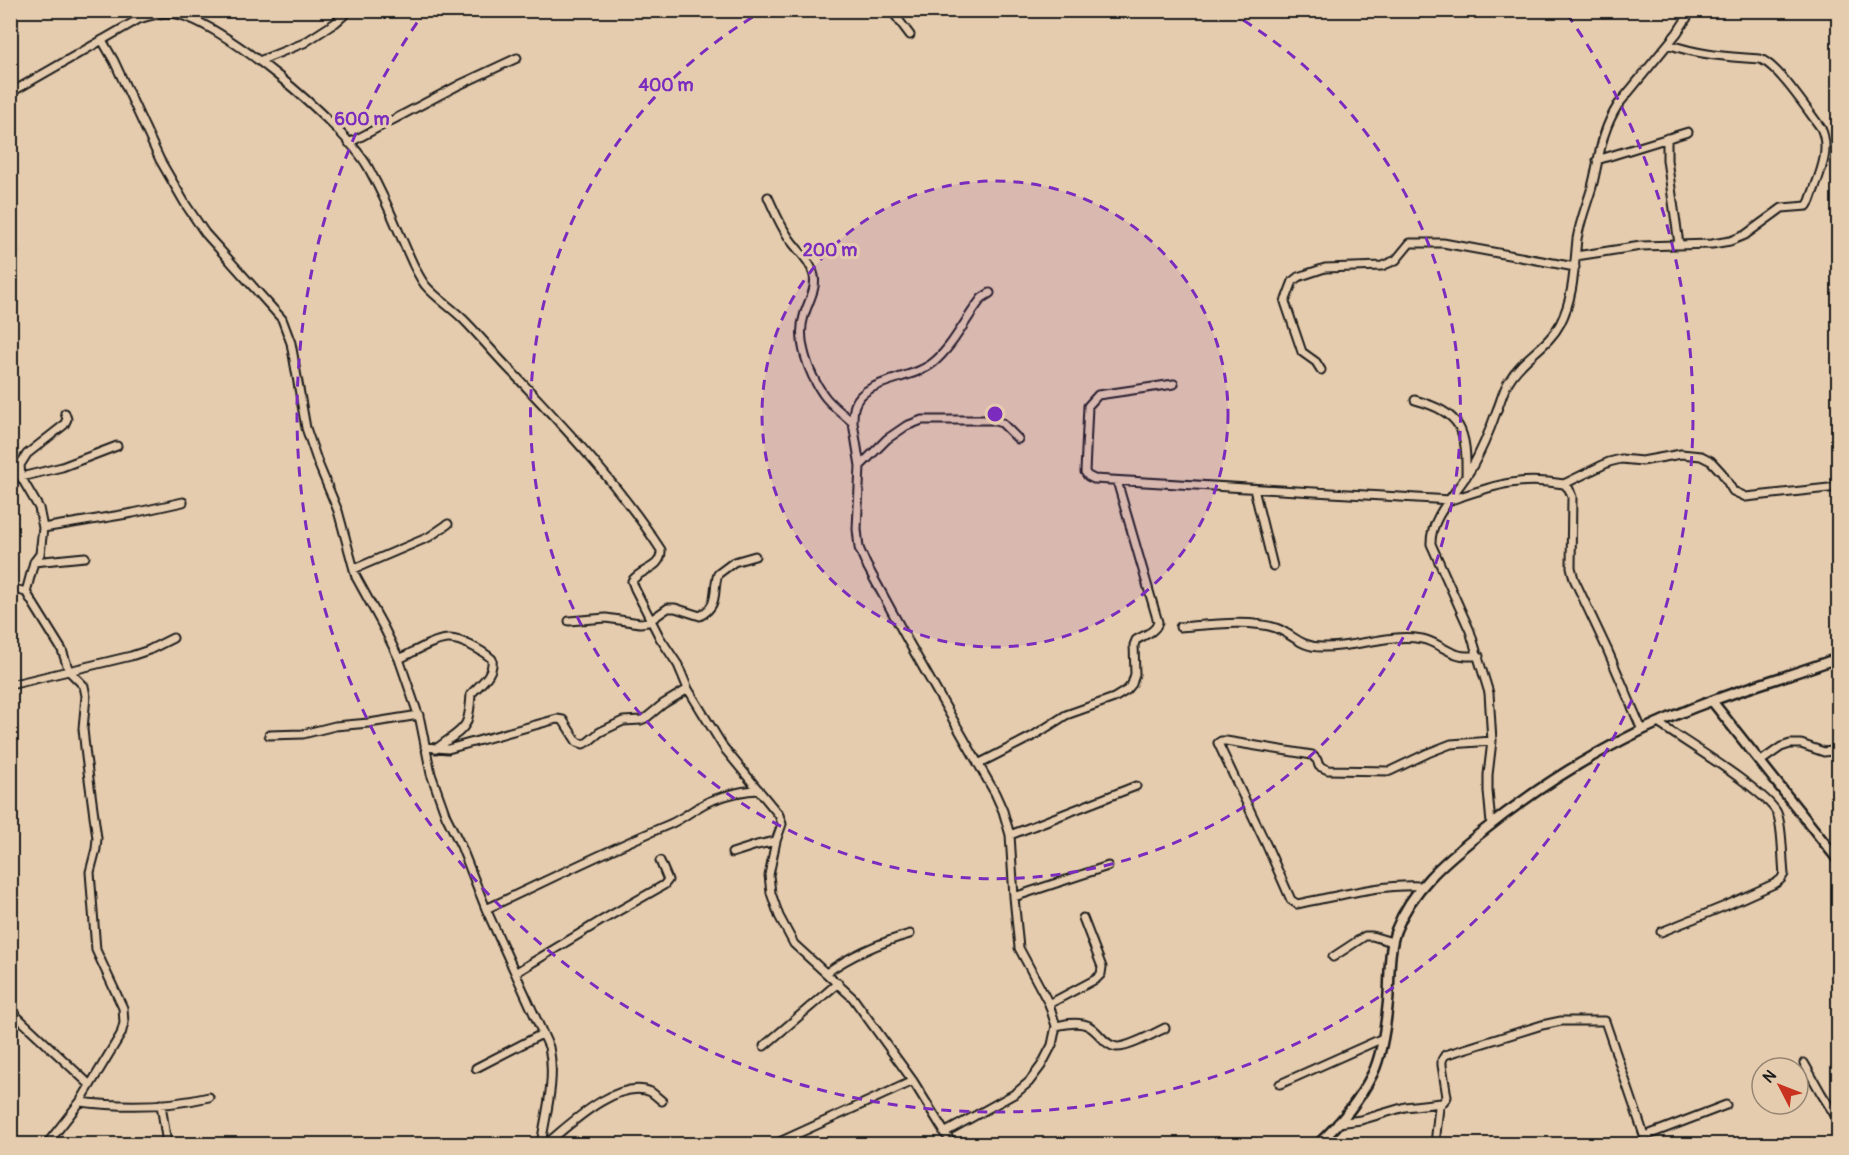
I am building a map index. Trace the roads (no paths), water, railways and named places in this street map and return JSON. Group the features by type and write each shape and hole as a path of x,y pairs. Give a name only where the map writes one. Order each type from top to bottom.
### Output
{"street":[{"path":"139,20 147,10"},
{"path":"259,60 304,43 335,23 350,10"},
{"path":"893,10 910,35"},
{"path":"1491,824 1488,776 1492,741 1489,693 1479,656 1449,582 1437,560 1431,544 1431,535 1434,523 1466,477 1484,444 1509,381 1523,361 1549,339 1567,310 1583,213 1604,131 1614,111 1692,10"},
{"path":"10,93 139,20 151,15 171,13 190,18 228,39 259,60 314,106 349,143 367,165 415,270 427,287 462,318 569,433 632,509 661,550 661,557 657,564 635,576 632,581 650,620 678,665 688,689 724,748 779,815 782,824 769,875 771,893 779,916 794,944 853,998 914,1081 952,1144"},
{"path":"102,40 160,160 204,233 282,319 291,344 306,428 339,511 356,577 399,659 419,715 431,774 446,816 549,1047 552,1062 545,1144"},
{"path":"1576,256 1641,246 1712,244 1730,241 1745,235 1782,208 1808,206 1824,160 1826,148 1824,135 1777,71 1760,59 1710,56 1668,44"},
{"path":"349,143 459,85 517,58"},
{"path":"1597,160 1688,132"},
{"path":"1667,138 1667,160 1679,244"},
{"path":"768,197 789,237 811,268 815,279 800,333 805,354 823,394 853,423"},
{"path":"1321,370 1316,362 1302,352 1285,302 1293,281 1298,277 1325,268 1383,266 1396,260 1410,243 1418,242 1443,243 1575,267"},
{"path":"944,1133 1016,1093 1029,1082 1052,1045 1056,1026 1049,1004 1019,948 1010,835 1004,811 908,641 859,548 857,529 860,466 853,423 854,406 858,397 880,383 922,370 935,361 982,298 990,293"},
{"path":"1174,384 1098,395 1088,406 1085,472 1088,476 1094,479 1117,481 1451,500 1503,483 1521,481 1564,484 1620,459 1642,461 1681,454 1701,456 1711,461 1722,472 1733,491 1746,497 1839,487"},
{"path":"1415,400 1446,412 1455,420 1462,432 1466,454 1466,477"},
{"path":"26,592 34,562 40,554 44,528 39,508 21,477 20,465 27,454 64,425 67,419 65,413"},
{"path":"860,466 887,439 906,426 922,420 991,420 1002,423 1018,439"},
{"path":"21,477 62,466 117,446"},
{"path":"978,764 1033,736 1066,715 1114,698 1132,684 1135,674 1134,645 1136,640 1157,627 1158,621 1117,481"},
{"path":"1564,484 1572,497 1571,567 1574,579 1642,730"},
{"path":"1254,489 1272,566"},
{"path":"44,528 183,502"},
{"path":"354,569 429,537 448,524"},
{"path":"569,621 606,618 648,622 668,608 700,616 711,606 716,594 718,574 734,562 755,556"},
{"path":"34,562 85,557"},
{"path":"10,588 26,592 62,650 69,671 84,686 86,696 83,729 97,838 90,872 96,950 123,1008 124,1023 121,1034 80,1102 47,1144"},
{"path":"1180,627 1224,623 1263,625 1277,629 1305,645 1323,647 1406,638 1424,639 1455,654 1479,656"},
{"path":"10,686 131,656 173,638"},
{"path":"399,659 445,639 452,639 479,650 492,659 491,670 471,694 471,710 463,728 436,749"},
{"path":"1318,1144 1362,1092 1374,1071 1388,1007 1392,942 1406,907 1435,871 1491,824 1554,779 1642,730 1712,701 1839,658"},
{"path":"425,747 448,749 557,719 563,720 577,742 583,744 600,732 623,721 646,718 663,704 688,689"},
{"path":"1712,701 1839,860"},
{"path":"269,735 303,734 335,726 419,715"},
{"path":"1658,723 1725,768 1776,811 1784,874 1776,883 1661,932"},
{"path":"1421,886 1402,885 1359,890 1297,904 1290,900 1218,744 1226,741 1312,755 1319,766 1328,770 1390,771 1451,744 1492,741"},
{"path":"1761,761 1781,747 1790,744 1801,744 1824,752 1839,750"},
{"path":"1010,835 1136,786"},
{"path":"486,909 643,834 673,823 710,801 746,790 759,790"},
{"path":"732,853 757,844 776,841"},
{"path":"515,973 664,885 668,880 660,861"},
{"path":"1014,897 1108,866"},
{"path":"1049,1004 1096,980 1101,974 1102,967 1083,918"},
{"path":"826,973 847,959 881,942 910,934"},
{"path":"1333,957 1365,936 1392,942"},
{"path":"764,1046 838,983"},
{"path":"10,1010 89,1084"},
{"path":"1435,1144 1438,1112 1441,1103 1447,1097 1442,1065 1445,1055 1542,1025 1586,1019 1605,1021 1647,1144"},
{"path":"1056,1026 1070,1023 1090,1026 1108,1043 1116,1047 1126,1046 1165,1028"},
{"path":"476,1068 542,1034"},
{"path":"1280,1084 1383,1038"},
{"path":"1810,1074 1839,1120"},
{"path":"775,1144 914,1081"},
{"path":"545,1144 596,1104 616,1094 639,1090 651,1092 662,1101"},
{"path":"80,1102 106,1105 161,1104 209,1097"},
{"path":"1338,1123 1361,1120 1404,1107 1441,1103"},
{"path":"161,1104 167,1144"},
{"path":"1645,1136 1726,1106"}]}
